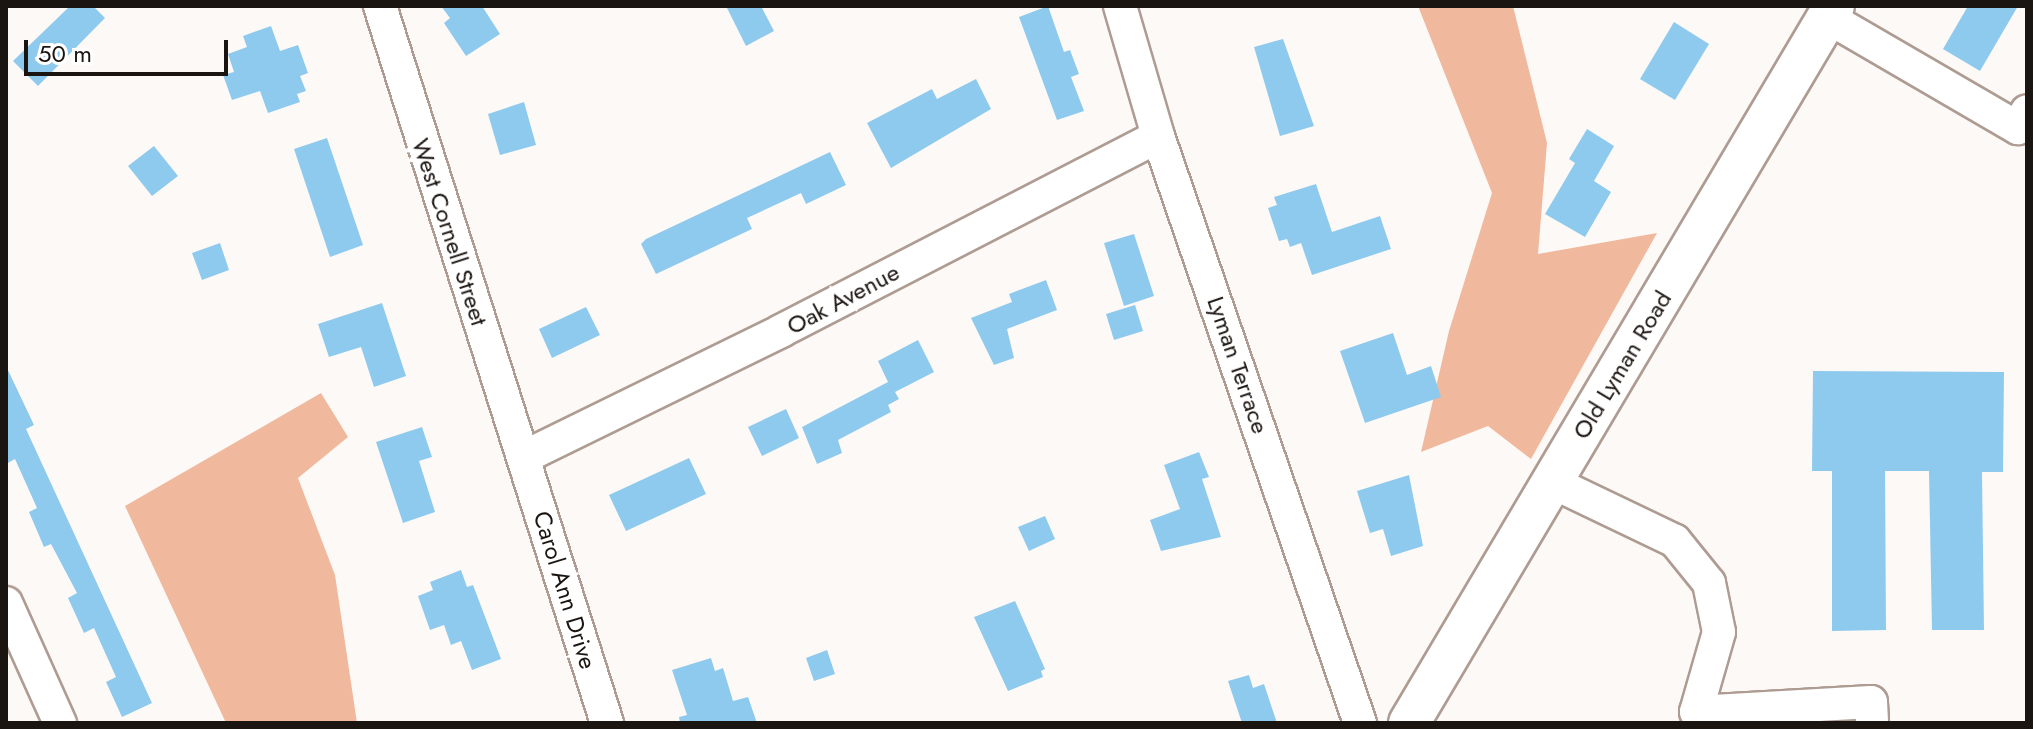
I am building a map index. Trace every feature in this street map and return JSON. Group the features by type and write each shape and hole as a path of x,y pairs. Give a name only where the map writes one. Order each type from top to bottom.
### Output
{"main road":[{"name":"Old Lyman Road","path":"1409,723 1830,12"}],"street":[{"name":"West Cornell Street","path":"380,6 526,456"},
{"name":"Lyman Terrace","path":"1120,6 1158,136 1360,723"},
{"path":"1830,12 2018,128 2027,111"},
{"name":"Oak Avenue","path":"526,456 781,331 1158,136"},
{"name":"Carol Ann Drive","path":"526,456 607,723"},
{"path":"1552,482 1675,541 1709,583 1719,632 1696,712 1871,702 1872,723"},
{"path":"6,603 60,723"}],"shaded area":[{"path":"1418,6 1513,6 1547,143 1538,254 1657,233 1531,459 1488,426 1421,452 1449,331 1492,193"},
{"path":"321,393 348,437 298,478 335,575 357,723 226,723 125,506"}],"building":[{"path":"70,6 93,6 105,18 38,86 13,61"},
{"path":"441,6 482,6 500,34 466,56 444,23 450,18"},
{"path":"726,6 761,6 774,31 746,46"},
{"path":"1048,6 1064,52 1070,50 1079,74 1071,77 1084,111 1057,120 1019,17"},
{"path":"1968,6 2018,6 1980,71 1943,49"},
{"path":"1674,22 1709,44 1675,100 1640,79"},
{"path":"271,26 280,51 298,45 308,73 300,76 306,91 297,94 300,102 268,113 260,91 232,100 223,75 234,72 228,54 247,47 243,36"},
{"path":"1283,39 1314,126 1280,136 1254,47"},
{"path":"976,79 991,109 891,168 867,123 932,89 937,99"},
{"path":"524,102 536,145 500,155 488,114"},
{"path":"1587,129 1614,146 1594,181 1611,192 1585,237 1545,214 1575,163 1569,159"},
{"path":"327,138 363,245 330,257 294,149"},
{"path":"154,146 178,176 152,196 128,166"},
{"path":"830,152 846,185 806,204 801,193 747,218 752,229 656,274 641,244 646,239"},
{"path":"1316,184 1332,232 1380,216 1391,249 1312,275 1301,243 1290,247 1287,239 1279,241 1268,208 1277,205 1274,197"},
{"path":"1134,234 1154,296 1124,306 1104,243"},
{"path":"220,243 229,270 202,280 192,253"},
{"path":"1046,280 1057,310 1007,329 1014,358 994,365 971,318 1012,302 1009,294"},
{"path":"382,303 406,376 374,387 361,347 329,357 318,324"},
{"path":"1135,305 1143,331 1114,340 1106,314"},
{"path":"586,307 600,335 552,358 539,329"},
{"path":"1393,333 1407,375 1431,366 1441,397 1365,423 1340,351"},
{"path":"918,340 934,372 895,392 899,399 888,405 891,412 838,440 842,453 817,464 802,427 888,382 878,361"},
{"path":"6,366 34,425 26,429 152,703 122,717 106,682 116,677 94,628 84,633 68,598 77,593 51,544 44,547 29,512 37,508 15,459 6,464"},
{"path":"1813,371 2004,372 2003,472 1982,472 1984,630 1932,630 1929,471 1885,471 1886,630 1832,631 1832,471 1812,471"},
{"path":"786,409 799,438 762,456 748,427"},
{"path":"422,427 432,457 419,461 435,512 403,523 376,442"},
{"path":"1199,452 1209,477 1202,479 1221,537 1161,551 1150,520 1180,509 1164,465"},
{"path":"689,458 706,494 626,531 609,495"},
{"path":"1409,475 1423,546 1391,556 1383,529 1370,533 1357,491"},
{"path":"1045,516 1055,539 1029,551 1018,527"},
{"path":"461,570 467,587 473,585 501,659 472,670 461,641 451,645 444,625 430,630 418,596 433,590 430,582"},
{"path":"1015,601 1045,669 1041,671 1043,677 1008,691 974,617"},
{"path":"827,650 835,674 814,681 806,658"},
{"path":"711,658 715,671 723,668 733,701 748,697 757,723 680,723 679,717 687,715 672,670"},
{"path":"1249,675 1253,688 1264,684 1277,723 1242,723 1228,681"}]}
